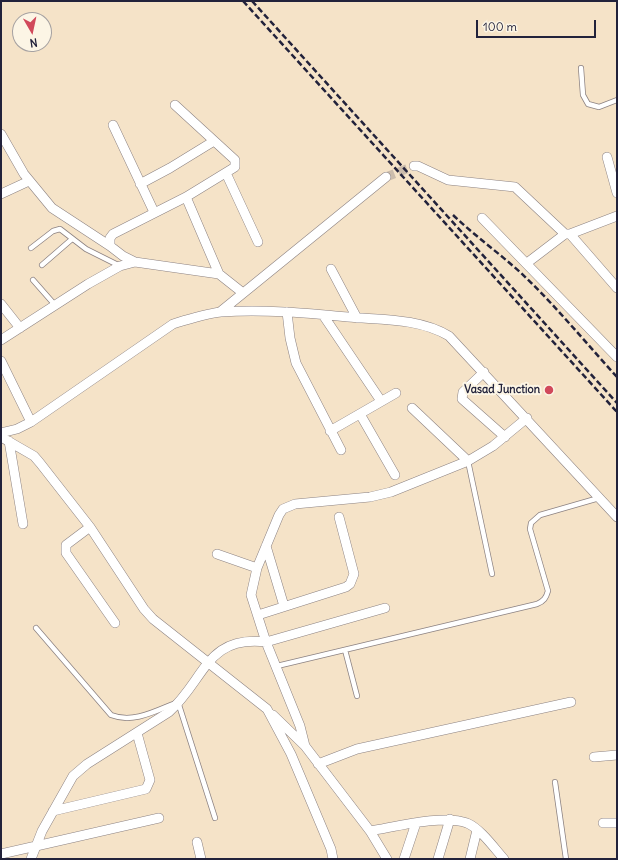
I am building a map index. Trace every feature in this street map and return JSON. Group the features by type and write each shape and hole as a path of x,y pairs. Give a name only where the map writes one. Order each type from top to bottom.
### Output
{"street":[{"path":"110,246 110,238 113,234 186,197 234,167 235,160 175,105"},
{"path":"113,125 154,212"},
{"path":"1,134 29,182 59,214 124,256 135,262 219,274"},
{"path":"140,184 170,168 214,141"},
{"path":"607,157 617,193"},
{"path":"414,166 418,166 453,181 515,187 567,234 617,288"},
{"path":"226,173 258,242"},
{"path":"220,312 386,177"},
{"path":"1,194 29,182"},
{"path":"186,197 219,274 243,293"},
{"path":"527,263 567,234 617,216"},
{"path":"482,218 617,357"},
{"path":"1,340 55,305 120,266 135,262"},
{"path":"330,269 357,318"},
{"path":"605,274 617,276"},
{"path":"1,304 20,328"},
{"path":"1,433 17,430 31,422 174,324 204,315 220,312 287,312 403,321 439,330 449,336 527,418 617,517"},
{"path":"287,312 290,338 296,362 341,450"},
{"path":"323,315 381,401"},
{"path":"1,361 31,422"},
{"path":"484,372 463,392 462,399 505,437"},
{"path":"330,431 396,392"},
{"path":"412,408 468,461"},
{"path":"360,414 395,475"},
{"path":"305,746 300,726 266,642 251,595 257,568 279,515 288,506 381,495 468,461 505,437 527,418"},
{"path":"5,439 24,524"},
{"path":"5,439 34,456 40,463 90,527 144,609 154,619 267,709 305,746 370,831 387,859"},
{"path":"258,615 346,587 350,584 354,574 339,518"},
{"path":"90,527 66,545 66,553 115,623"},
{"path":"266,546 284,606"},
{"path":"217,554 257,568"},
{"path":"32,859 35,847 67,784 80,770 168,712 178,702 214,655 225,647 247,641 266,642 385,608"},
{"path":"318,764 357,749 571,702"},
{"path":"267,709 291,754 331,849 333,859"},
{"path":"53,811 146,789 150,780 137,733"},
{"path":"594,758 617,755"},
{"path":"1,854 159,818"},
{"path":"370,831 416,823 450,820 467,823 477,830 496,855 504,859"},
{"path":"438,859 450,820"},
{"path":"603,823 617,822"},
{"path":"404,859 416,823"},
{"path":"470,859 477,830"},
{"path":"197,842 201,859"}],"lane":[{"path":"580,68 583,95 588,104 599,107 617,100"},
{"path":"31,248 56,229 64,231 86,249 120,266"},
{"path":"42,264 72,239"},
{"path":"33,280 55,305"},
{"path":"468,461 492,574"},
{"path":"277,666 543,601 547,597 548,591 530,529 531,523 540,515 599,498"},
{"path":"36,628 111,715 124,718 140,717 178,702 215,818"},
{"path":"346,650 358,696"},
{"path":"556,782 566,859"}],"tunnel":[{"path":"386,177 414,166"}],"railway":[{"path":"243,1 617,412"},
{"path":"252,1 617,403"},
{"path":"453,215 534,285 617,377"}],"place":[{"name":"Vasad Junction","path":"549,390"}]}
